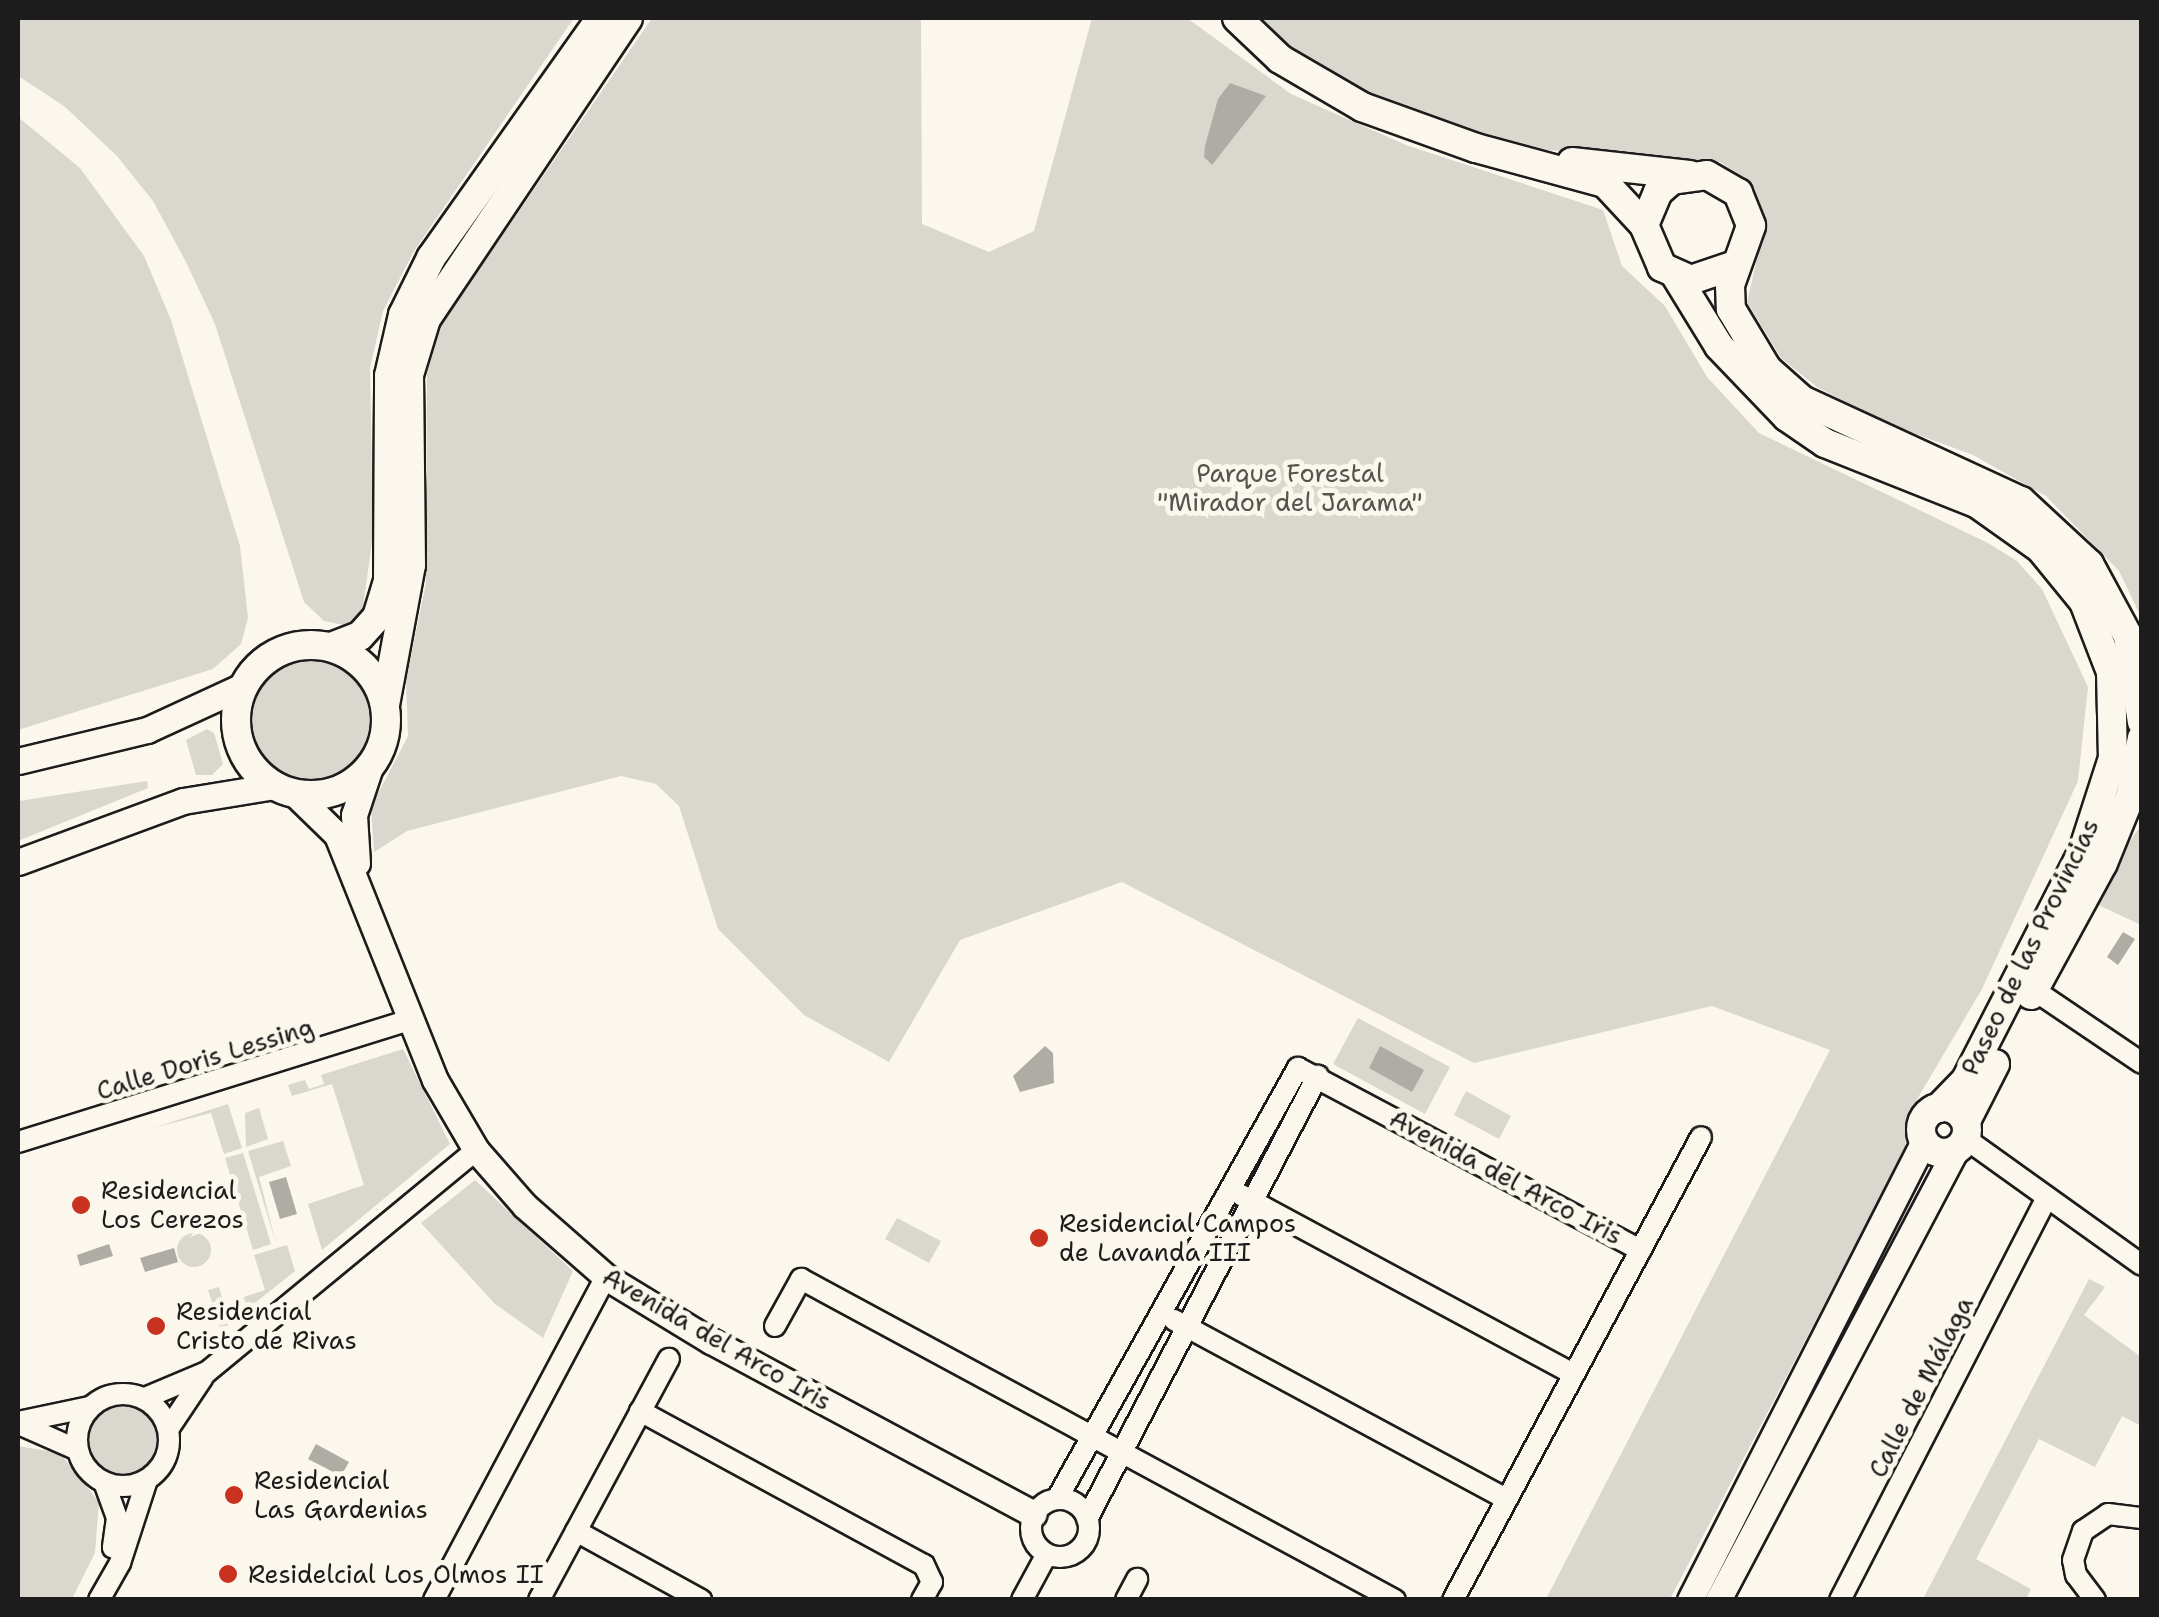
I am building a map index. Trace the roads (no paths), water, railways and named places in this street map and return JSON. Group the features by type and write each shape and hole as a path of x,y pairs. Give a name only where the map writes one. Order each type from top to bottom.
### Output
{"main road":[{"path":"600,18 431,258 402,315 389,376 388,580 377,617 360,636 331,647 278,652 245,685 237,707 244,752 284,790 335,792 370,767 384,738 385,705 411,565 409,375 426,319 628,18"},
{"path":"1237,18 1280,58 1362,107 1605,183 1644,224 1652,255 1676,276 1707,279 1735,265"},
{"path":"1521,159 1724,181 1747,209 1748,244 1735,265 1730,309 1741,333 1802,400 2021,501 2089,564 2128,636 2142,722"},
{"path":"1644,224 1658,192 1689,175"},
{"name":"Paseo de las Provincias","path":"1676,276 1718,346 1787,417 1826,443 1978,504 2040,548 2084,602 2112,672 2113,758 2083,852 1966,1080 1939,1108"},
{"path":"331,647 366,668 385,705"},
{"name":"Paseo de las Provincias","path":"1962,1137 2034,990 2104,863 2132,794 2142,738"},
{"path":"1939,1108 1954,1109 1962,1137 1938,1153 1924,1141 1925,1118 1939,1108"}],"street":[{"path":"18,762 147,730 245,685"},
{"name":"Avenida del Arco Iris","path":"360,883 354,815 370,767"},
{"path":"18,862 183,801 284,790"},
{"name":"Avenida del Arco Iris","path":"284,790 337,834 360,883 406,1021 476,1150 524,1206 606,1277 711,1341 1034,1514"},
{"path":"2034,990 2142,1062"},
{"name":"Calle Doris Lessing","path":"18,1142 406,1021"},
{"path":"1294,1070 1318,1076 1120,1450 1087,1519 1082,1546 1066,1557 1047,1554 1034,1541 1034,1514 1056,1499 1095,1437 1294,1070"},
{"name":"Avenida del Arco Iris","path":"1318,1076 1640,1250"},
{"name":"Avenida del Arco Iris","path":"1453,1600 1701,1137"},
{"path":"1962,1137 2142,1266"},
{"name":"Paseo de las Provincias","path":"1718,1600 1962,1137"},
{"path":"1690,1600 1924,1141"},
{"path":"99,1600 148,1480 162,1466 169,1428 207,1372 476,1150"},
{"path":"1230,1189 1574,1374"},
{"name":"Calle de Málaga","path":"1840,1600 2047,1198"},
{"path":"434,1600 606,1277"},
{"name":"Avenida del Arco Iris","path":"776,1326 801,1280 1395,1600"},
{"path":"1163,1313 1507,1499"},
{"path":"539,1600 668,1358"},
{"path":"18,1422 90,1407 116,1393 144,1398 207,1372"},
{"path":"144,1398 169,1428"},
{"path":"78,1450 78,1427 90,1407"},
{"path":"640,1411 924,1565 932,1582 922,1600"},
{"path":"18,1422 78,1450 104,1482 116,1518 110,1578"},
{"path":"104,1482 126,1486 148,1480"},
{"path":"1056,1499 1075,1504 1087,1519"},
{"path":"2095,1600 2076,1576 2083,1531 2108,1514 2142,1518"},
{"path":"576,1531 701,1600"},
{"path":"1022,1600 1047,1554"},
{"path":"1126,1600 1137,1579"}],"place":[{"name":"Residencial Los Cerezos","path":"81,1205"},
{"name":"Residencial Campos de Lavanda III","path":"1039,1238"},
{"name":"Residencial Cristo de Rivas","path":"156,1326"},
{"name":"Residencial Las Gardenias","path":"234,1495"},
{"name":"Residelcial Los Olmos II","path":"228,1574"}],"park label":[{"name":"Parque Forestal \"Mirador del Jarama\"","path":"1290,488"}]}
